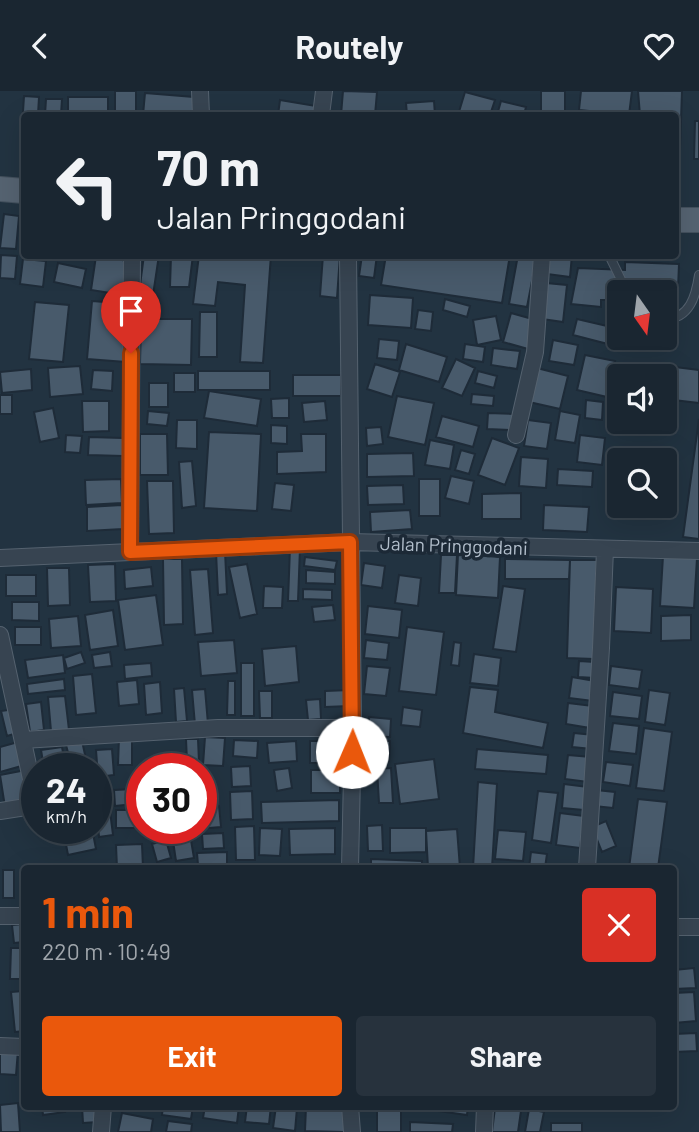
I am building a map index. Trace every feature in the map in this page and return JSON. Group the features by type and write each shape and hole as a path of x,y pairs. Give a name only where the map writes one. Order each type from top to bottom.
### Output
{"main road":[{"path":"0,189 21,191"},
{"path":"679,220 699,220"}],"street":[{"path":"200,91 201,112"},
{"path":"321,112 324,91"},
{"path":"130,552 132,259"},
{"path":"348,259 353,728 350,865"},
{"path":"516,435 535,352 541,259"},
{"name":"Jalan Pringgodani","path":"0,558 350,542 699,551"},
{"path":"587,865 605,549"},
{"path":"0,635 35,804 0,811"},
{"path":"23,740 218,728 353,728"},
{"path":"0,916 21,916"},
{"path":"677,926 699,927"},
{"path":"0,1046 21,1047"},
{"path":"101,1132 103,1110"},
{"path":"350,1110 352,1132"},
{"path":"484,1132 485,1110"}],"lane":[{"path":"611,259 621,280"},
{"path":"677,316 691,305 699,275"}],"building":[{"path":"115,91 136,91 136,112 115,112"},
{"path":"343,91 377,92 375,112 341,112"},
{"path":"541,91 565,91 565,112 541,112"},
{"path":"581,91 632,91 629,112 579,110"},
{"path":"638,91 682,91 680,151 679,112 640,112"},
{"path":"465,92 495,100 491,112 459,112"},
{"path":"145,93 194,97 194,112 143,112"},
{"path":"24,96 39,97 38,112 23,112"},
{"path":"68,97 108,97 108,112 68,112"},
{"path":"46,99 62,99 61,112 45,112"},
{"path":"280,100 316,106 315,112 278,112"},
{"path":"434,101 435,112 407,112 406,103"},
{"path":"501,101 526,107 525,112 498,112"},
{"path":"695,121 699,121 699,159 694,159"},
{"path":"4,214 19,216 16,249 0,248"},
{"path":"1,255 17,256 15,279 0,278"},
{"path":"23,259 46,261 43,287 20,284"},
{"path":"96,259 128,261 123,295 91,290"},
{"path":"143,259 158,259 152,302 138,300"},
{"path":"171,259 192,259 189,287 170,287"},
{"path":"199,259 271,259 263,363 240,362 245,285 218,282 215,306 193,304"},
{"path":"323,259 340,259 337,298 320,296"},
{"path":"361,259 376,259 374,278 359,276"},
{"path":"385,259 509,259 502,303 381,285"},
{"path":"517,259 536,259 527,307 509,304"},
{"path":"549,259 572,259 570,277 547,274"},
{"path":"625,262 679,264 677,313 677,280 607,280 607,300 601,300 601,307 571,304 578,268 625,270"},
{"path":"58,263 86,269 82,288 54,282"},
{"path":"546,283 567,285 563,322 542,319"},
{"path":"370,295 413,298 411,328 368,325"},
{"path":"445,299 470,306 467,317 443,310"},
{"path":"92,301 131,304 126,362 87,359"},
{"path":"35,302 69,305 63,362 29,359"},
{"path":"418,310 433,312 431,331 415,329"},
{"path":"200,312 217,312 217,357 199,357"},
{"path":"511,313 536,320 528,349 503,342"},
{"path":"496,316 501,340 477,345 473,320"},
{"path":"141,319 192,319 191,365 140,364"},
{"path":"577,319 607,326 607,344 573,335"},
{"path":"379,339 399,341 397,360 377,358"},
{"path":"553,340 578,345 574,365 549,361"},
{"path":"406,344 447,357 439,382 399,370"},
{"path":"465,344 485,347 483,362 463,359"},
{"path":"493,348 520,351 517,369 491,365"},
{"path":"585,355 615,361 614,364 607,364 607,397 577,390"},
{"path":"456,359 475,368 462,396 442,388"},
{"path":"375,364 400,372 392,397 367,389"},
{"path":"80,366 83,394 50,397 48,368"},
{"path":"677,367 699,370 699,403 677,400"},
{"path":"537,368 568,376 560,409 529,402"},
{"path":"31,369 32,390 2,393 0,372"},
{"path":"93,370 113,371 112,391 91,389"},
{"path":"198,371 270,371 270,390 198,390"},
{"path":"478,371 497,376 494,388 475,383"},
{"path":"174,373 195,373 195,392 174,392"},
{"path":"293,375 341,375 341,396 293,396"},
{"path":"149,383 168,383 168,407 149,407"},
{"path":"209,391 261,399 257,426 204,418"},
{"path":"472,394 494,396 493,406 471,404"},
{"path":"0,395 12,395 12,414 0,414"},
{"path":"397,396 434,403 425,445 388,437"},
{"path":"289,398 289,418 272,418 271,399"},
{"path":"586,400 603,402 602,420 585,418"},
{"path":"82,401 109,401 109,431 83,432"},
{"path":"325,401 327,420 304,422 302,403"},
{"path":"53,408 59,438 40,442 34,412"},
{"path":"148,411 169,413 167,426 147,424"},
{"path":"560,411 580,415 575,443 555,440"},
{"path":"488,413 514,414 513,430 487,429"},
{"path":"442,416 479,426 473,447 436,437"},
{"path":"699,419 699,539 683,537"},
{"path":"177,420 197,420 197,449 176,448"},
{"path":"528,420 551,423 547,449 524,446"},
{"path":"271,425 287,426 287,444 271,443"},
{"path":"381,427 383,444 367,446 366,428"},
{"path":"209,432 261,434 257,511 204,508"},
{"path":"140,434 167,434 168,475 140,475"},
{"path":"301,434 326,434 326,472 277,474 277,452 302,451"},
{"path":"66,435 82,436 80,453 65,452"},
{"path":"580,435 605,438 602,465 577,462"},
{"path":"89,437 123,438 123,456 88,455"},
{"path":"492,438 519,448 505,485 478,475"},
{"path":"430,440 454,445 450,469 425,465"},
{"path":"461,450 475,454 469,474 455,470"},
{"path":"413,453 414,476 367,477 367,454"},
{"path":"521,457 548,459 546,488 519,486"},
{"path":"192,461 196,506 182,508 179,462"},
{"path":"558,469 593,471 592,487 557,485"},
{"path":"451,476 474,481 469,504 445,498"},
{"path":"121,479 122,503 86,505 85,480"},
{"path":"419,479 440,479 440,516 419,516"},
{"path":"147,481 173,481 174,533 149,534"},
{"path":"275,483 294,485 291,511 272,509"},
{"path":"403,485 404,504 368,505 367,486"},
{"path":"521,493 521,519 482,519 482,494"},
{"path":"122,505 123,529 87,531 87,507"},
{"path":"544,505 589,507 587,532 543,530"},
{"path":"410,510 412,529 371,532 370,512"},
{"path":"290,548 300,548 298,601 288,601"},
{"path":"225,551 227,594 218,595 216,552"},
{"path":"458,554 500,557 498,598 456,595"},
{"path":"441,555 457,555 455,593 439,593"},
{"path":"663,556 697,558 694,608 660,606"},
{"path":"305,557 337,561 335,570 304,566"},
{"path":"163,559 182,559 183,624 164,625"},
{"path":"505,559 570,560 569,579 505,579"},
{"path":"570,560 597,560 594,659 567,658"},
{"path":"364,563 385,566 382,588 361,585"},
{"path":"115,564 116,601 90,602 88,565"},
{"path":"247,564 257,614 240,618 229,567"},
{"path":"151,567 153,586 125,589 124,570"},
{"path":"47,568 69,568 70,605 48,606"},
{"path":"208,569 213,633 195,635 190,570"},
{"path":"306,570 335,572 335,584 306,583"},
{"path":"6,575 36,575 36,596 6,596"},
{"path":"399,575 421,578 418,606 395,603"},
{"path":"264,586 283,587 282,608 263,608"},
{"path":"503,586 525,589 516,652 493,649"},
{"path":"616,587 653,589 651,633 614,631"},
{"path":"303,589 332,590 332,600 303,599"},
{"path":"156,595 163,645 125,650 118,600"},
{"path":"12,602 39,602 39,621 12,620"},
{"path":"333,605 335,620 314,622 312,607"},
{"path":"368,606 402,610 399,638 365,634"},
{"path":"113,610 118,646 90,650 85,615"},
{"path":"691,615 691,640 661,641 661,616"},
{"path":"78,616 81,646 51,648 49,619"},
{"path":"15,627 41,627 41,645 15,645"},
{"path":"407,627 444,632 436,695 399,691"},
{"path":"234,640 237,673 201,676 198,642"},
{"path":"366,640 389,643 387,660 364,658"},
{"path":"454,642 461,643 459,666 451,665"},
{"path":"296,646 299,682 265,686 262,649"},
{"path":"81,652 85,663 67,669 64,658"},
{"path":"110,652 112,666 94,668 92,655"},
{"path":"474,654 501,658 498,686 470,683"},
{"path":"63,655 65,673 28,678 25,660"},
{"path":"579,661 595,662 595,678 578,677"},
{"path":"151,663 152,676 125,679 124,665"},
{"path":"241,663 254,663 254,716 241,716"},
{"path":"367,666 390,668 386,696 364,694"},
{"path":"611,666 642,670 639,689 609,685"},
{"path":"92,674 96,713 76,715 73,676"},
{"path":"572,677 595,681 593,701 569,698"},
{"path":"64,679 65,690 28,694 27,684"},
{"path":"137,680 139,704 119,706 117,682"},
{"path":"228,681 235,681 235,715 227,715"},
{"path":"160,682 162,713 146,715 144,684"},
{"path":"470,687 498,690 495,712 548,723 543,748 463,733"},
{"path":"184,688 187,721 176,722 174,689"},
{"path":"205,689 208,724 195,725 192,690"},
{"path":"350,690 350,706 325,707 325,691"},
{"path":"649,690 670,693 665,725 645,722"},
{"path":"259,691 272,691 272,718 260,718"},
{"path":"613,692 642,696 639,719 610,716"},
{"path":"65,696 69,730 51,731 48,697"},
{"path":"320,699 321,719 308,720 306,700"},
{"path":"41,702 44,730 30,732 26,704"},
{"path":"568,703 593,706 590,728 566,724"},
{"path":"403,707 422,710 420,727 401,725"},
{"path":"15,709 21,732 7,736 1,711"},
{"path":"369,717 391,719 390,737 368,736"},
{"path":"613,723 639,726 636,754 609,751"},
{"path":"644,728 672,732 664,791 636,788"},
{"path":"574,733 594,735 592,749 572,747"},
{"path":"119,737 132,737 132,753 126,753 126,765 118,765"},
{"path":"205,737 225,738 223,766 217,766 217,753 204,753"},
{"path":"186,739 198,739 199,753 187,753"},
{"path":"234,740 258,741 257,758 233,756"},
{"path":"82,741 85,753 68,753 66,745"},
{"path":"296,741 297,761 269,763 267,743"},
{"path":"310,741 348,741 347,763 310,763"},
{"path":"367,741 390,741 389,761 367,761"},
{"path":"18,742 21,766 0,772 0,747"},
{"path":"62,747 63,753 42,753 41,750"},
{"path":"112,749 114,775 112,753 96,753 96,750"},
{"path":"477,749 548,755 546,774 475,769"},
{"path":"568,755 591,757 588,782 565,779"},
{"path":"434,759 439,799 400,804 395,764"},
{"path":"606,762 633,765 630,786 603,782"},
{"path":"250,766 251,786 232,787 231,767"},
{"path":"289,768 292,788 277,791 274,770"},
{"path":"391,768 393,803 379,803 377,769"},
{"path":"311,770 340,770 340,793 311,793"},
{"path":"21,771 21,804 5,807 0,775"},
{"path":"478,782 497,784 492,865 473,865"},
{"path":"564,784 588,787 584,810 562,808"},
{"path":"126,789 126,805 115,806 114,790"},
{"path":"596,790 615,792 613,808 594,806"},
{"path":"252,791 253,819 231,820 230,792"},
{"path":"538,791 558,793 551,843 532,840"},
{"path":"638,799 667,802 658,865 629,865"},
{"path":"339,800 339,821 262,823 261,802"},
{"path":"219,806 221,827 217,827"},
{"path":"116,810 126,810 126,828 116,828"},
{"path":"560,813 584,816 580,848 556,845"},
{"path":"606,821 616,846 602,852 592,827"},
{"path":"382,825 383,851 368,851 367,826"},
{"path":"254,826 255,860 236,860 235,827"},
{"path":"260,828 282,829 280,856 259,855"},
{"path":"335,828 335,854 290,855 289,829"},
{"path":"390,828 426,828 426,852 390,853"},
{"path":"457,829 460,865 428,865 426,831"},
{"path":"498,830 526,832 523,861 495,859"},
{"path":"217,833 223,833 224,848 203,849 203,844 217,844"},
{"path":"66,844 95,844 96,849 68,855"},
{"path":"142,844 143,865 117,865 116,845"},
{"path":"152,844 167,844 171,858 157,862"},
{"path":"173,844 192,844 194,858 176,861"},
{"path":"227,852 227,864 198,865 197,853"},
{"path":"531,852 547,854 545,865 529,865"},
{"path":"371,859 422,861 422,865 371,865"},
{"path":"3,870 14,870 14,898 3,898"},
{"path":"21,924 21,942 14,943 12,925"},
{"path":"11,948 21,948 21,979 10,979"},
{"path":"694,968 696,988 677,989 677,970"},
{"path":"21,991 21,1031 15,1032 11,992"},
{"path":"694,992 696,1021 677,1023 677,993"},
{"path":"696,1033 697,1051 677,1052 677,1034"},
{"path":"0,1049 18,1050 16,1075 0,1074"},
{"path":"18,1103 20,1132 1,1132 0,1105"},
{"path":"42,1110 65,1110 65,1112 43,1115"},
{"path":"82,1110 97,1110 98,1122 83,1123"},
{"path":"163,1110 192,1110 191,1119 162,1115"},
{"path":"204,1110 239,1110 237,1123 203,1118"},
{"path":"246,1110 271,1110 269,1124 245,1122"},
{"path":"275,1110 297,1110 295,1131 273,1128"},
{"path":"306,1110 345,1110 344,1132 305,1131"},
{"path":"377,1110 401,1110 401,1132 377,1132"},
{"path":"431,1110 468,1110 467,1115"},
{"path":"495,1110 521,1111 518,1132 492,1132"},
{"path":"529,1110 544,1112 540,1132 525,1132"},
{"path":"122,1113 153,1119 151,1132 118,1132"},
{"path":"168,1121 192,1124 191,1132 166,1132"},
{"path":"410,1122 453,1124 452,1132 410,1132"},
{"path":"551,1123 582,1123 582,1132 551,1132"}],"route":[{"path":"131,353 130,552 350,542 352,752"}]}
